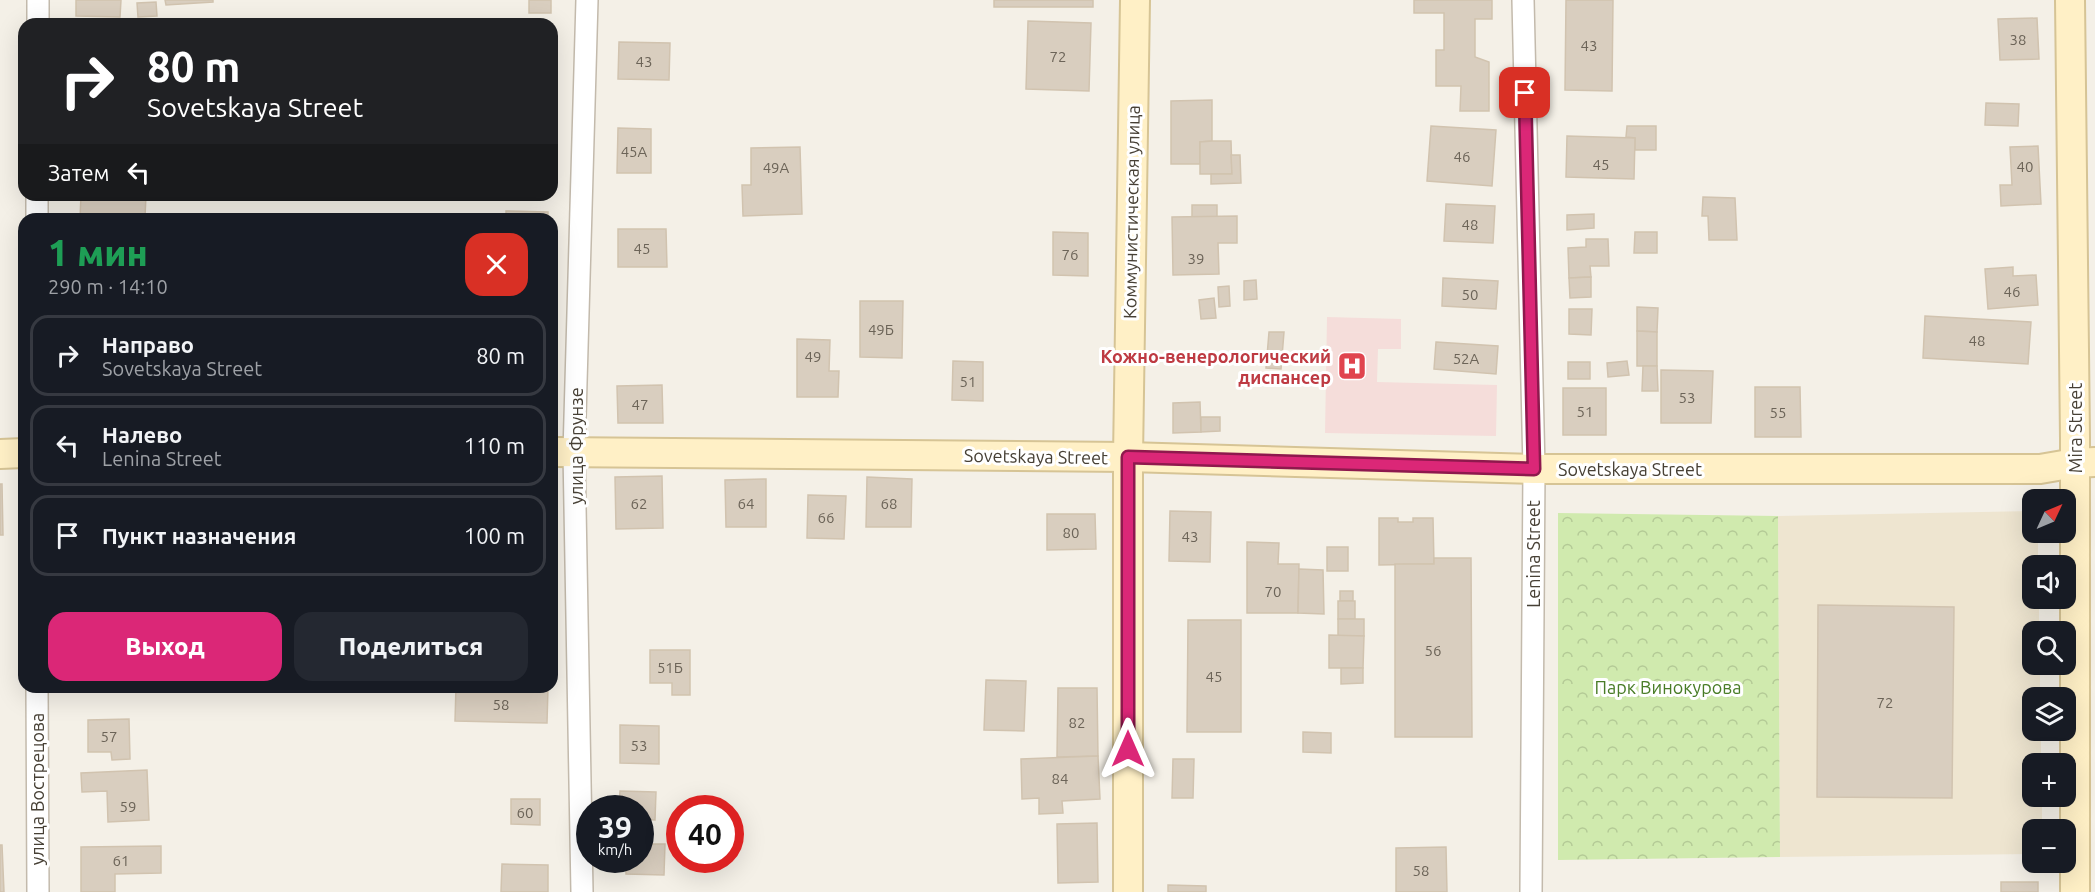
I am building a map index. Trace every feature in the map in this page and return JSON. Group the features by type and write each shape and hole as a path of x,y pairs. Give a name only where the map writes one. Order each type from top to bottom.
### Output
{"street":[{"path":"38,0 38,18"},
{"name":"улица Фрунзе","path":"582,892 563,452 586,0"},
{"name":"Коммунистическая улица","path":"1128,892 1128,457 1135,0"},
{"name":"Lenina Street","path":"1523,0 1534,469 1532,892"},
{"name":"Mira Street","path":"2070,0 2085,462 2075,892"},
{"name":"Sovetskaya Street","path":"563,452 1128,457 1534,469 2040,469 2085,462"},
{"path":"0,454 18,453"},
{"name":"улица Вострецова","path":"37,693 38,892"}],"shaded area":[{"name":"Кожно-венерологический диспансер","path":"1327,317 1401,319 1401,349 1378,349 1377,382 1497,385 1496,436 1325,433"},
{"path":"2022,511 2022,543 2038,543 2038,555 2022,555 2022,609 2039,609 2039,621 2022,621 2022,675 2040,675 2040,687 2022,687 2022,741 2041,741 2041,753 2022,753 2022,807 2042,807 2042,819 2022,819 2022,854 1780,857 1778,516"}],"green space":[{"name":"Парк Винокурова","path":"1558,513 1778,516 1780,857 1558,860"}],"building":[{"path":"76,0 121,0 120,17 76,16"},
{"path":"165,0 213,0 213,2 166,5"},
{"path":"529,0 551,0 551,13 529,13"},
{"path":"994,0 1093,0 1093,7 994,7"},
{"path":"1414,0 1492,0 1492,19 1475,19 1475,57 1489,62 1489,111 1460,111 1461,86 1436,86 1436,50 1444,50 1444,13 1414,13"},
{"path":"1566,0 1613,0 1612,91 1565,90"},
{"path":"156,2 157,16 138,17 137,3"},
{"path":"2037,18 2039,59 2000,60 1998,19"},
{"path":"1028,21 1091,23 1089,91 1026,89"},
{"path":"619,42 670,43 669,80 618,79"},
{"path":"1212,100 1212,141 1200,142 1200,164 1171,164 1171,101"},
{"path":"1986,103 2019,104 2018,126 1985,125"},
{"path":"1431,126 1496,130 1492,186 1427,181"},
{"path":"1627,126 1656,126 1656,150 1635,150 1635,138 1626,137"},
{"path":"618,128 651,129 651,173 617,173"},
{"path":"1567,136 1635,138 1634,179 1566,177"},
{"path":"1231,141 1232,174 1200,174 1200,142"},
{"path":"2038,146 2041,204 2001,206 2000,185 2012,185 2010,147"},
{"path":"800,147 802,214 743,216 742,185 751,185 751,148"},
{"path":"1231,155 1240,155 1241,183 1211,184 1211,174 1232,174"},
{"path":"1703,197 1735,198 1737,240 1709,240 1708,216 1702,216"},
{"path":"81,201 146,201 145,213 80,213"},
{"path":"1446,204 1495,206 1493,243 1444,241"},
{"path":"1192,205 1217,205 1217,217 1192,217"},
{"path":"506,211 548,212 548,213 506,213"},
{"path":"1594,214 1594,228 1567,230 1567,215"},
{"path":"1237,216 1237,243 1218,243 1219,274 1173,275 1172,217"},
{"path":"618,229 666,229 667,267 618,267"},
{"path":"1053,232 1088,233 1088,276 1053,275"},
{"path":"1635,232 1657,232 1657,253 1634,253"},
{"path":"1586,239 1608,239 1609,266 1590,266 1591,277 1569,278 1568,248 1586,247"},
{"path":"2013,267 2013,276 2036,275 2038,305 1988,309 1985,269"},
{"path":"1591,277 1591,297 1570,298 1569,278"},
{"path":"1443,278 1498,281 1496,309 1442,306"},
{"path":"1256,280 1257,299 1244,300 1244,281"},
{"path":"1229,286 1230,306 1219,307 1218,287"},
{"path":"1214,298 1216,318 1201,319 1199,300"},
{"path":"860,301 903,301 902,358 860,357"},
{"path":"1637,307 1658,308 1657,332 1637,331"},
{"path":"1569,309 1592,309 1591,335 1569,334"},
{"path":"1925,316 2031,322 2028,364 1923,358"},
{"path":"1637,331 1657,332 1657,366 1637,366"},
{"path":"1269,332 1284,332 1281,369 1266,368"},
{"path":"797,339 830,340 829,371 839,371 838,397 797,397"},
{"path":"1436,342 1498,346 1496,374 1434,369"},
{"path":"953,361 983,362 983,401 952,400"},
{"path":"1627,361 1629,375 1608,377 1607,363"},
{"path":"1568,362 1590,362 1590,379 1568,379"},
{"path":"1643,366 1657,366 1658,391 1642,391"},
{"path":"1661,370 1713,371 1711,423 1661,423"},
{"path":"662,385 663,423 618,423 617,386"},
{"path":"1755,387 1800,387 1801,437 1755,437"},
{"path":"1563,388 1606,388 1606,435 1563,435"},
{"path":"1200,402 1201,432 1173,433 1173,403"},
{"path":"1201,417 1220,417 1220,431 1201,432"},
{"path":"662,476 663,528 616,529 615,477"},
{"path":"867,477 912,479 911,527 866,527"},
{"path":"766,479 766,527 726,527 725,480"},
{"path":"0,484 2,484 3,535 0,535"},
{"path":"808,495 846,496 844,539 807,538"},
{"path":"1170,511 1211,512 1210,562 1169,561"},
{"path":"1047,514 1095,514 1096,549 1047,550"},
{"path":"1379,518 1398,518 1398,522 1413,522 1413,518 1433,518 1434,564 1379,565"},
{"path":"1247,542 1279,543 1278,564 1299,564 1298,613 1247,613"},
{"path":"1327,547 1348,547 1348,571 1327,571"},
{"path":"1434,558 1471,558 1472,737 1395,737 1395,564 1434,564"},
{"path":"1299,569 1323,570 1324,614 1298,613"},
{"path":"1340,591 1353,591 1353,601 1340,601"},
{"path":"1338,601 1355,601 1355,619 1338,619"},
{"path":"1818,605 1954,607 1952,798 1817,797"},
{"path":"1338,619 1364,619 1364,636 1338,636"},
{"path":"1188,620 1241,620 1241,732 1187,732"},
{"path":"1329,635 1364,636 1363,668 1329,668"},
{"path":"650,650 690,650 690,695 672,695 672,683 650,683"},
{"path":"1341,668 1363,668 1363,683 1341,684"},
{"path":"986,680 1026,681 1024,731 984,730"},
{"path":"1058,688 1097,688 1098,756 1057,757"},
{"path":"456,693 548,693 547,723 455,721"},
{"path":"129,719 130,759 112,760 111,752 88,752 88,720"},
{"path":"620,725 659,726 659,764 620,763"},
{"path":"1303,732 1331,733 1331,753 1303,752"},
{"path":"1098,756 1100,799 1062,801 1063,813 1039,814 1039,798 1022,799 1021,759"},
{"path":"1173,759 1194,759 1193,798 1172,798"},
{"path":"147,770 149,820 108,822 107,791 82,792 81,773"},
{"path":"620,791 656,792 655,820 654,795 620,795"},
{"path":"511,799 540,799 540,825 511,824"},
{"path":"1097,823 1098,882 1058,883 1057,824"},
{"path":"654,844 665,844 664,875 626,874 654,873"},
{"path":"0,845 2,845 4,892 0,892"},
{"path":"161,846 161,873 115,874 115,892 81,892 81,847"},
{"path":"1446,847 1447,892 1396,892 1396,848"},
{"path":"502,864 548,865 548,892 501,892"},
{"path":"2001,882 2038,882 2038,892 2001,892"},
{"path":"1168,885 1206,886 1206,892 1168,892"}],"place":[{"name":"Кожно-венерологический диспансер","path":"1352,366"}],"route":[{"path":"1128,749 1128,457 1534,469 1525,93"}]}
